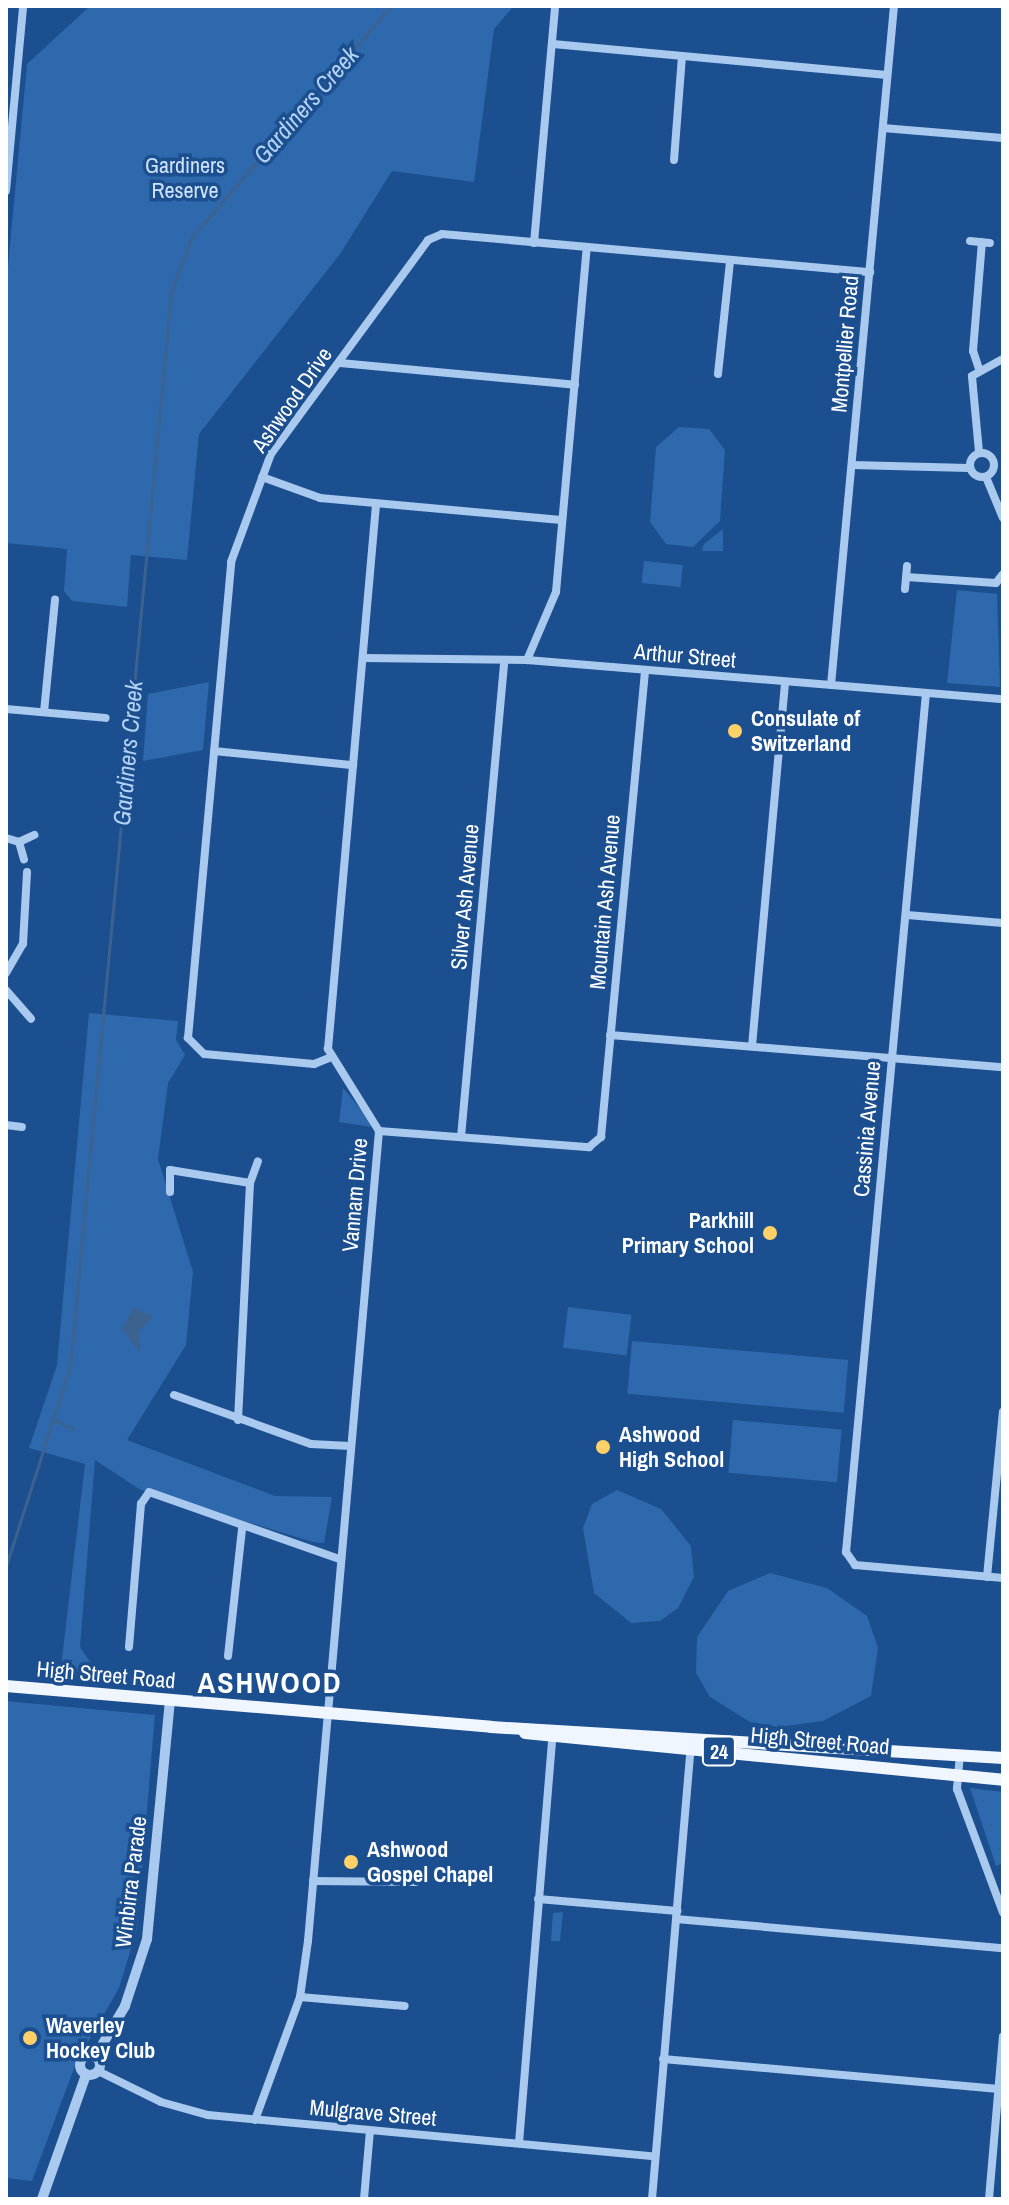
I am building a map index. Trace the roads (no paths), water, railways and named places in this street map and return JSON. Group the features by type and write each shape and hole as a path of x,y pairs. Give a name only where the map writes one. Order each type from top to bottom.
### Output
{"main road":[{"name":"High Street Road","path":"6,1686 553,1732 1003,1780"},
{"name":"High Street Road","path":"553,1732 692,1734 1003,1758"}],"street":[{"path":"6,191 23,6"},
{"path":"534,243 555,6"},
{"name":"Montpellier Road","path":"831,685 894,6"},
{"path":"553,44 887,75"},
{"path":"674,160 682,57"},
{"path":"883,128 1003,138"},
{"name":"Ashwood Drive","path":"329,1058 314,1064 204,1054 188,1038 231,562 262,477 340,363 428,240 442,234 730,262 870,272"},
{"path":"969,468 979,452 969,391 979,369 973,351 986,242 970,241"},
{"path":"527,660 556,592 587,248"},
{"path":"718,374 730,262"},
{"path":"979,369 1003,359"},
{"path":"340,363 575,385"},
{"path":"979,452 998,460 986,477"},
{"path":"852,465 969,468 986,477 1003,518"},
{"path":"262,477 320,498 561,520"},
{"path":"329,1058 376,505"},
{"path":"905,589 907,566"},
{"path":"906,577 996,583 1003,574"},
{"path":"44,712 55,600"},
{"name":"Arthur Street","path":"364,658 527,660 1003,699"},
{"name":"Silver Ash Avenue","path":"461,1137 504,660"},
{"name":"Mountain Ash Avenue","path":"461,1137 589,1147 601,1137 645,671"},
{"path":"752,1046 785,682"},
{"name":"Cassinia Avenue","path":"926,693 846,1552 855,1565 987,1577"},
{"path":"6,709 106,718"},
{"path":"214,751 353,765"},
{"path":"6,838 19,842 34,835"},
{"path":"19,842 24,859"},
{"path":"6,973 23,944 27,872"},
{"path":"907,915 1003,923"},
{"path":"6,990 31,1019"},
{"path":"610,1035 1003,1067"},
{"name":"Vannam Drive","path":"255,2120 300,1997 313,1881 379,1131 329,1058"},
{"path":"6,1125 22,1127"},
{"path":"379,1131 461,1137"},
{"path":"238,1420 250,1183 258,1161"},
{"path":"170,1192 170,1170 250,1183"},
{"path":"174,1395 311,1444 350,1446"},
{"path":"1003,1412 987,1577 1003,1578"},
{"path":"129,1647 141,1504 149,1492 242,1529 339,1559"},
{"path":"228,1656 242,1529"},
{"name":"Winbirra Parade","path":"86,2075 80,2063 95,2057 125,2006 147,1939 170,1700"},
{"path":"519,2143 553,1732"},
{"path":"652,2199 692,1734"},
{"path":"960,1754 957,1775 1003,1913"},
{"path":"313,1881 416,1882"},
{"path":"538,1899 1003,1948"},
{"path":"300,1997 405,2006"},
{"path":"989,2199 1003,2037"},
{"path":"42,2199 86,2075 98,2071 95,2057"},
{"path":"663,2059 999,2089"},
{"name":"Mulgrave Street","path":"98,2071 161,2102 255,2120 654,2156"},
{"path":"364,2199 370,2131"}],"waterway":[{"name":"Gardiners Creek","path":"6,1566 70,1367 171,292 192,237 391,6"},
{"path":"54,1420 73,1429"}],"place":[{"name":"Consulate of Switzerland","path":"735,731"},
{"name":"Parkhill Primary School","path":"770,1233"},
{"name":"Ashwood High School","path":"603,1447"},
{"name":"Ashwood Gospel Chapel","path":"351,1862"},
{"name":"Waverley Hockey Club","path":"30,2038"}],"district":[{"name":"ASHWOOD","path":"270,1682"}],"park label":[{"name":"Gardiners Reserve","path":"185,178"}]}
